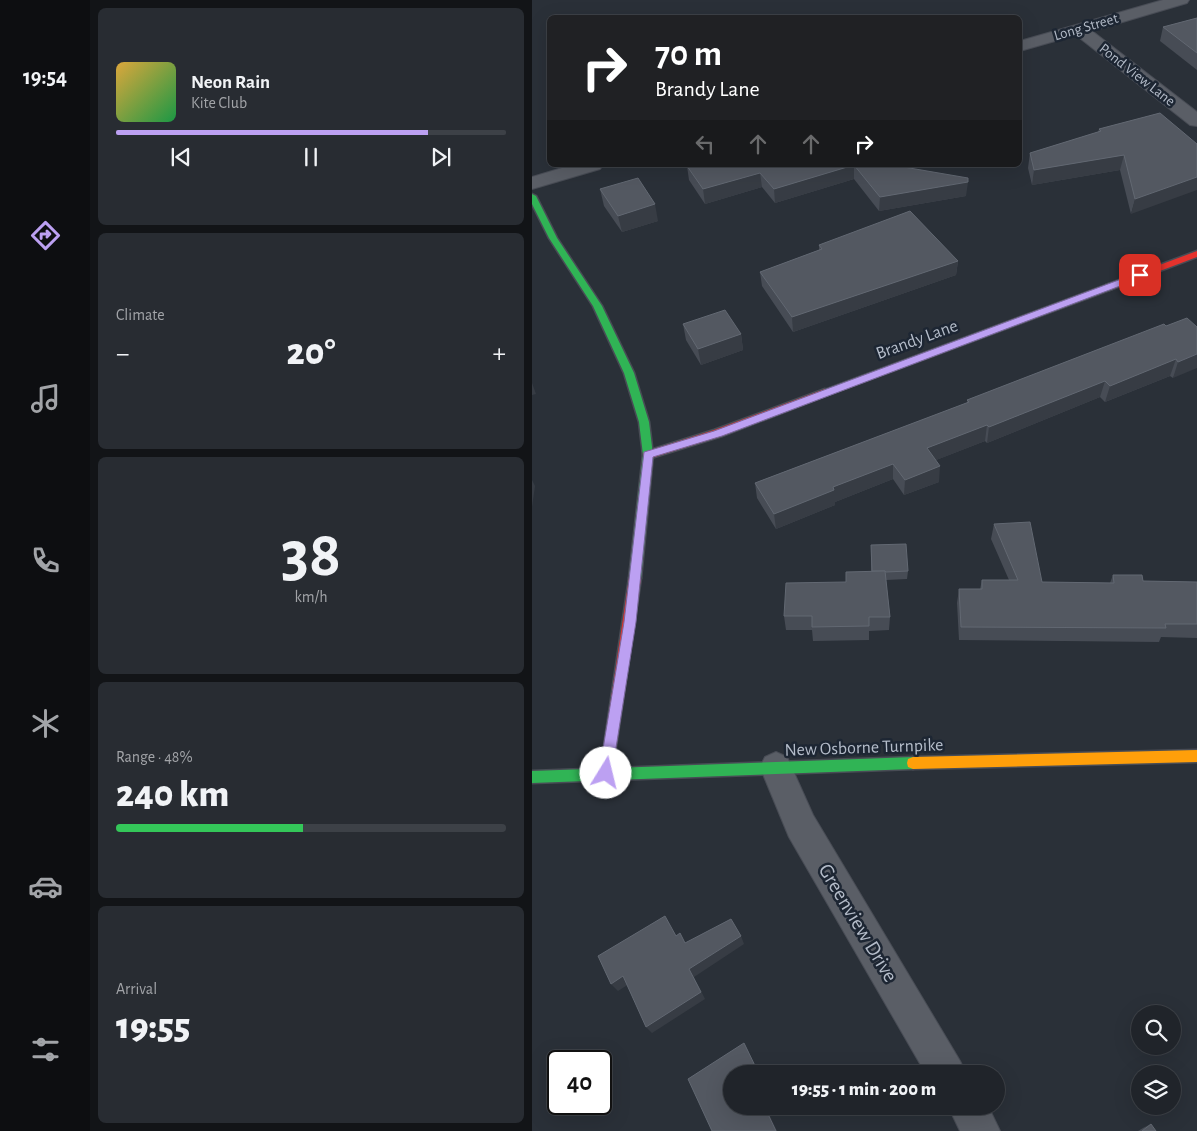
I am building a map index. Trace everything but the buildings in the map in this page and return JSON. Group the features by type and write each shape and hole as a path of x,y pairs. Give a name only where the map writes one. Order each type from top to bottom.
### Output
{"street":[{"name":"Long Street","path":"1022,45 1181,0"},
{"name":"Pond View Lane","path":"1079,29 1196,121"},
{"path":"532,183 586,167"},
{"path":"532,196 553,238 598,306 629,373 644,422 648,455 630,622 606,773"},
{"name":"Brandy Lane","path":"648,455 718,433 1196,254"},
{"name":"New Osborne Turnpike","path":"532,777 606,773 1196,756"},
{"name":"Greenview Drive","path":"776,768 801,826 942,1065"},
{"path":"971,1115 981,1131"}],"traffic: fast":[{"path":"532,196 553,238 597,306 629,373 644,422 648,455 635,578"},
{"path":"825,393 1109,287"},
{"path":"532,777 913,763"}],"traffic: slow":[{"path":"913,763 1197,756"}],"traffic: jam":[{"path":"1109,287 1197,254"},
{"path":"648,455 718,433 825,393"},
{"path":"606,773 635,578"}],"route":[{"path":"606,773 630,622 648,455 718,433 1140,275"}]}
